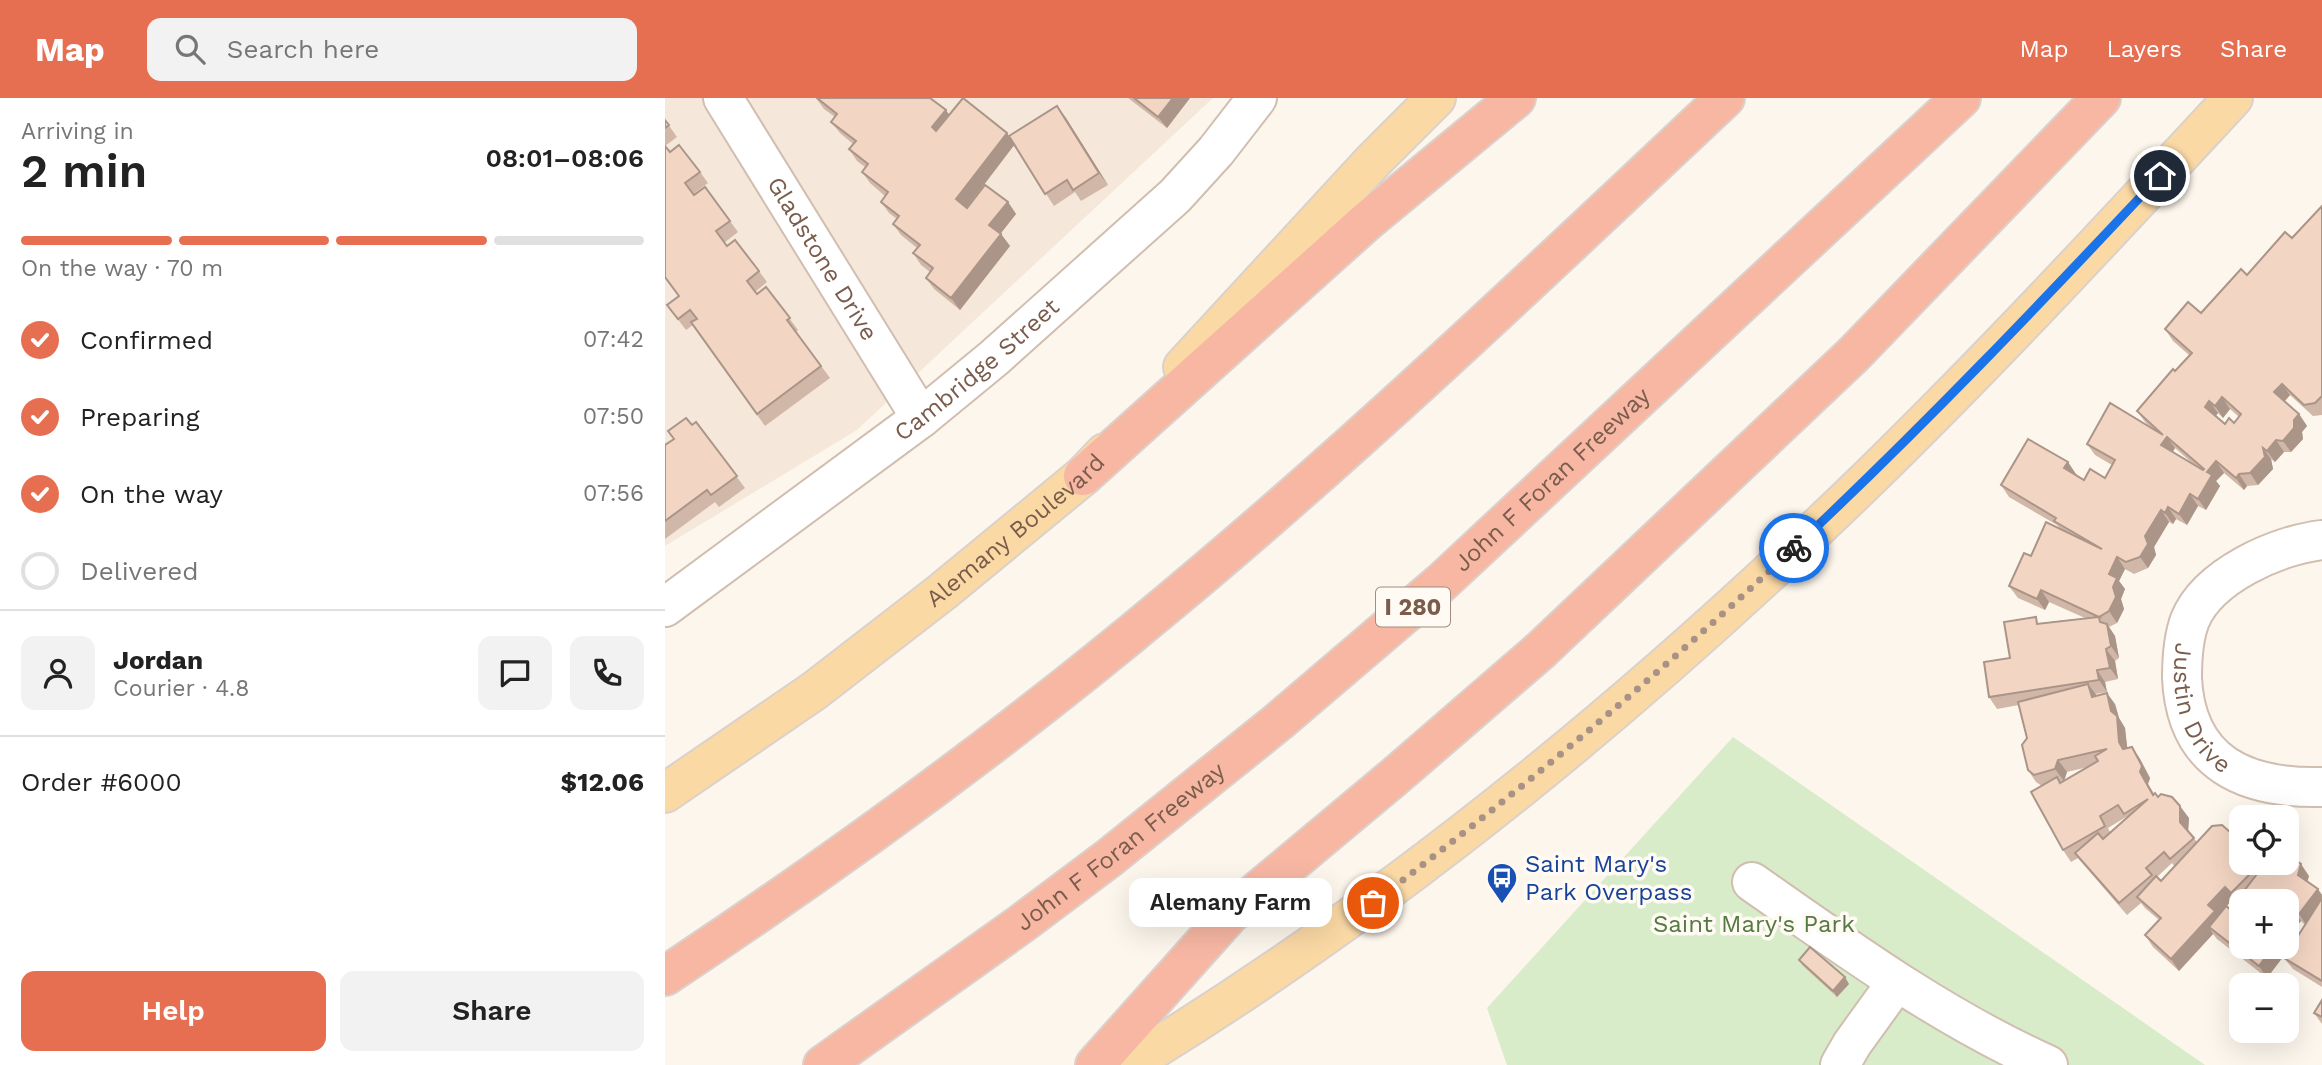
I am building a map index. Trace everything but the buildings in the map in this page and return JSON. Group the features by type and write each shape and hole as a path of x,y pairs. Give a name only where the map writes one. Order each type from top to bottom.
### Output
{"highway":[{"path":"1083,476 1367,222 1515,98"},
{"path":"665,976 816,874 916,802 1161,610 1340,456 1725,98"},
{"name":"John F Foran Freeway","path":"823,1065 1054,899 1299,705 1522,508 1961,98"},
{"path":"1095,1065 1229,915 1541,650 1854,354 2101,98"}],"main road":[{"name":"Alemany Boulevard","path":"665,793 814,691 942,592 1083,476 1373,161 1436,98"},
{"path":"1128,1065 1214,1013 1353,918 1489,814 1622,704 1748,592 1869,478 2007,338 2233,98"}],"street":[{"name":"Gladstone Drive","path":"723,98 921,418"},
{"name":"Cambridge Street","path":"665,607 921,418 994,358 1175,195 1216,151 1257,98"},
{"name":"Justin Drive","path":"2322,540 2263,556 2219,585 2201,602 2190,620 2182,665 2187,710 2194,730 2204,747 2218,761 2237,774 2259,782 2322,787"},
{"path":"1752,882 1896,983 1963,1023 2048,1065"},
{"path":"1840,1065 1896,983"}],"shaded area":[{"path":"665,98 1213,98 857,430 665,546"}],"green space":[{"name":"Saint Mary's Park","path":"1733,737 2205,1065 1507,1065 1487,1008"}],"way so far":[{"path":"1373,903 1489,814 1622,704 1794,548"}],"place":[{"name":"Alemany Farm","path":"1373,903"},
{"name":"Saint Mary's Park Overpass","path":"1502,905"}],"route":[{"path":"1794,548 1869,478 1989,357 2160,176"}]}
